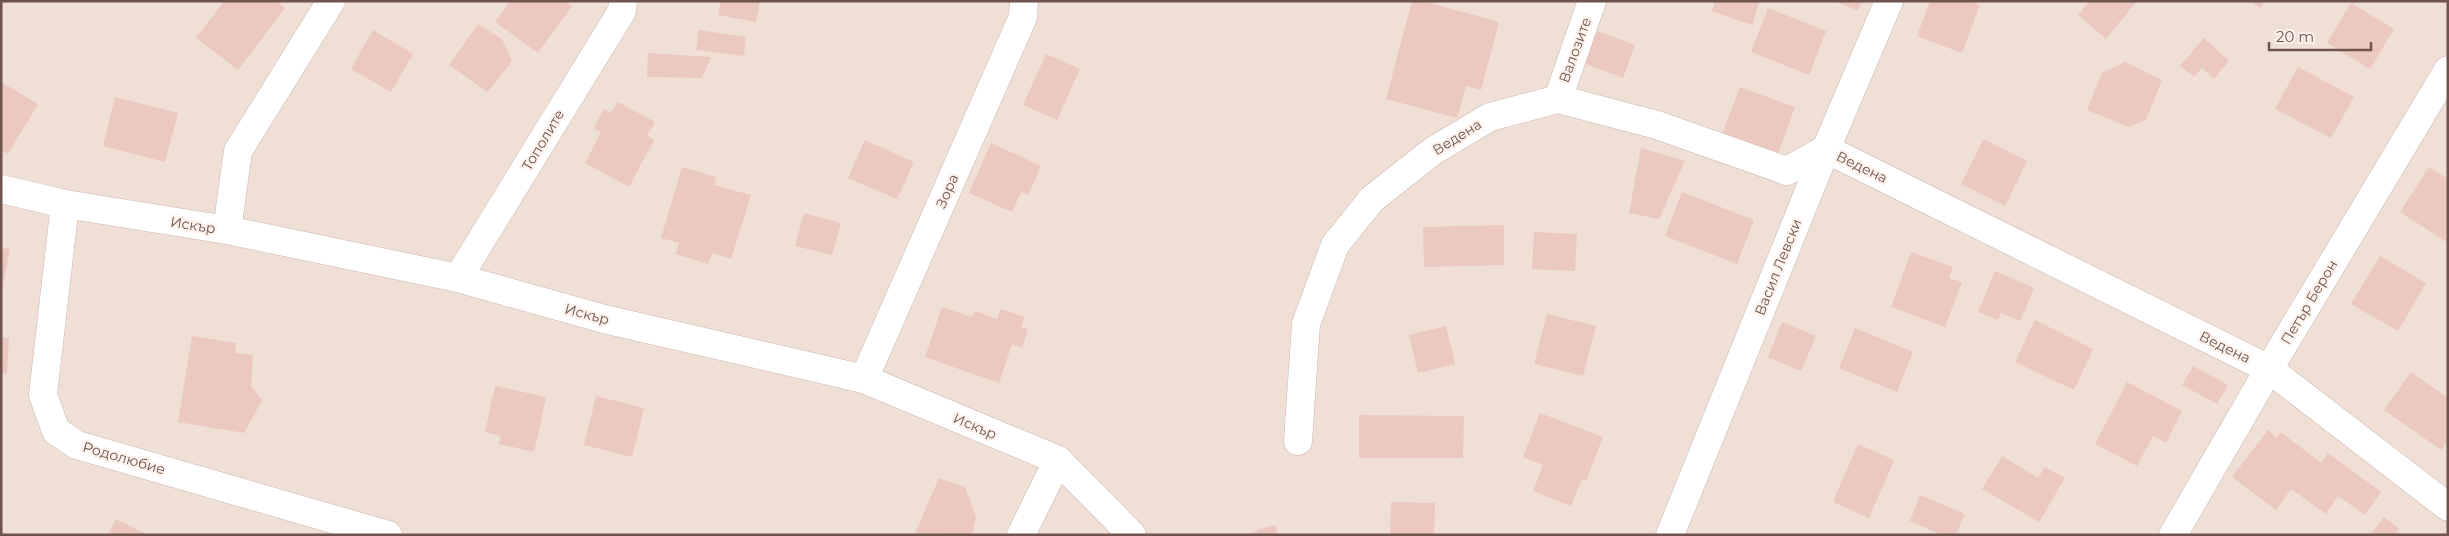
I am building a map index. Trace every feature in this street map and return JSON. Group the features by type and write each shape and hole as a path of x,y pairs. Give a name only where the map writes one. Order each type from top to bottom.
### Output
{"street":[{"path":"227,230 238,151 331,1"},
{"name":"Тополите","path":"458,278 622,11 623,1"},
{"name":"Зора","path":"864,378 1023,17 1024,1"},
{"name":"Валозите","path":"1558,99 1592,1"},
{"name":"Васил Левски","path":"1670,535 1826,149 1889,1"},
{"name":"Петър Берон","path":"2173,535 2269,369 2448,70"},
{"name":"Ведена","path":"1298,441 1306,324 1335,245 1372,199 1433,152 1490,117 1558,99 1657,125 1787,171 1826,149 2269,369 2448,507"},
{"name":"Искър","path":"1,189 65,204 227,230 458,278 604,319 864,378 1058,460 1132,535"},
{"name":"Родолюбие","path":"65,204 43,394 56,431 77,445 388,535"},
{"path":"1021,535 1058,460"}],"shaded area":[{"path":"1,1 2448,1 2448,535 1,535"}],"building":[{"path":"224,1 276,1 285,8 238,70 196,38"},
{"path":"510,1 566,1 572,6 538,53 495,22"},
{"path":"721,1 760,1 756,22 718,15"},
{"path":"1412,1 1423,1 1499,22 1481,90 1466,86 1457,118 1386,99"},
{"path":"1715,1 1759,2 1752,25 1712,11"},
{"path":"1835,1 1862,1 1858,11"},
{"path":"1930,1 1968,1 1980,5 1962,53 1917,36"},
{"path":"2090,1 2137,1 2106,39 2078,15"},
{"path":"2251,1 2265,1 2260,8"},
{"path":"2351,3 2394,29 2370,69 2327,43"},
{"path":"1768,8 1826,31 1809,75 1751,52"},
{"path":"478,24 502,39 512,61 488,92 449,65"},
{"path":"1592,29 1635,45 1623,78 1580,62"},
{"path":"373,30 413,54 391,92 351,69"},
{"path":"699,30 746,37 744,56 696,50"},
{"path":"2204,38 2229,61 2214,79 2202,68 2194,77 2180,66"},
{"path":"648,53 711,57 702,78 647,77"},
{"path":"1046,54 1080,69 1057,120 1023,105"},
{"path":"2125,62 2162,80 2146,120 2129,127 2087,110 2102,73"},
{"path":"2298,67 2354,97 2331,138 2275,109"},
{"path":"1,82 38,104 8,154 1,150"},
{"path":"1740,87 1795,107 1778,154 1722,134"},
{"path":"115,97 178,113 165,162 103,146"},
{"path":"618,102 655,122 647,136 654,140 629,187 585,163 601,132 594,128 604,109 611,113"},
{"path":"1983,139 2027,161 2005,206 1961,184"},
{"path":"865,140 914,162 897,199 848,178"},
{"path":"991,143 1041,166 1028,195 1021,192 1012,212 969,193"},
{"path":"1641,148 1685,161 1659,219 1629,213"},
{"path":"682,167 716,177 714,185 751,195 731,259 712,253 708,264 676,254 679,243 661,238"},
{"path":"2429,167 2448,179 2448,243 2400,212"},
{"path":"1682,192 1754,220 1737,264 1665,236"},
{"path":"804,213 841,223 832,255 795,246"},
{"path":"1504,225 1504,265 1424,267 1423,227"},
{"path":"1534,232 1577,234 1575,271 1532,269"},
{"path":"1,248 10,249 2,290 1,290"},
{"path":"1911,252 1953,267 1949,278 1962,282 1945,327 1891,307"},
{"path":"2380,256 2426,283 2398,331 2351,304"},
{"path":"1995,271 2034,288 2020,321 2001,313 1998,320 1978,312"},
{"path":"942,307 972,317 975,311 997,319 1001,309 1025,317 1021,327 1028,329 1022,348 1012,344 999,383 925,357"},
{"path":"1547,314 1596,326 1583,376 1534,364"},
{"path":"2035,320 2093,349 2074,390 2015,362"},
{"path":"1782,322 1816,336 1801,371 1768,357"},
{"path":"1446,326 1455,364 1418,373 1409,335"},
{"path":"1855,328 1913,352 1897,392 1839,368"},
{"path":"192,336 236,343 235,353 253,355 251,386 262,400 244,433 178,422"},
{"path":"1,337 9,338 7,374 1,373"},
{"path":"2193,366 2228,385 2217,404 2182,385"},
{"path":"2411,372 2448,398 2448,441 2441,450 2384,410"},
{"path":"2127,382 2182,411 2166,443 2153,436 2137,466 2095,444"},
{"path":"495,386 546,397 534,452 499,444 500,436 485,432"},
{"path":"596,396 644,408 632,457 584,445"},
{"path":"1540,413 1603,437 1586,481 1582,479 1571,506 1533,491 1543,465 1523,457"},
{"path":"1359,415 1464,416 1463,458 1359,458"},
{"path":"2268,430 2277,438 2281,432 2321,463 2328,453 2381,492 2365,515 2338,496 2326,514 2291,489 2276,510 2232,477"},
{"path":"1858,444 1894,460 1869,518 1833,502"},
{"path":"2002,456 2038,478 2045,467 2065,478 2039,522 1982,489"},
{"path":"939,478 965,487 976,517 972,535 915,533"},
{"path":"1920,495 1965,514 1956,535 1942,535 1910,521"},
{"path":"1391,502 1435,503 1434,535 1390,535"},
{"path":"2384,517 2399,529 2397,532 2401,535 2370,535"},
{"path":"116,519 148,535 108,535"},
{"path":"1276,525 1277,535 1242,535 1258,531 1258,529"}]}
